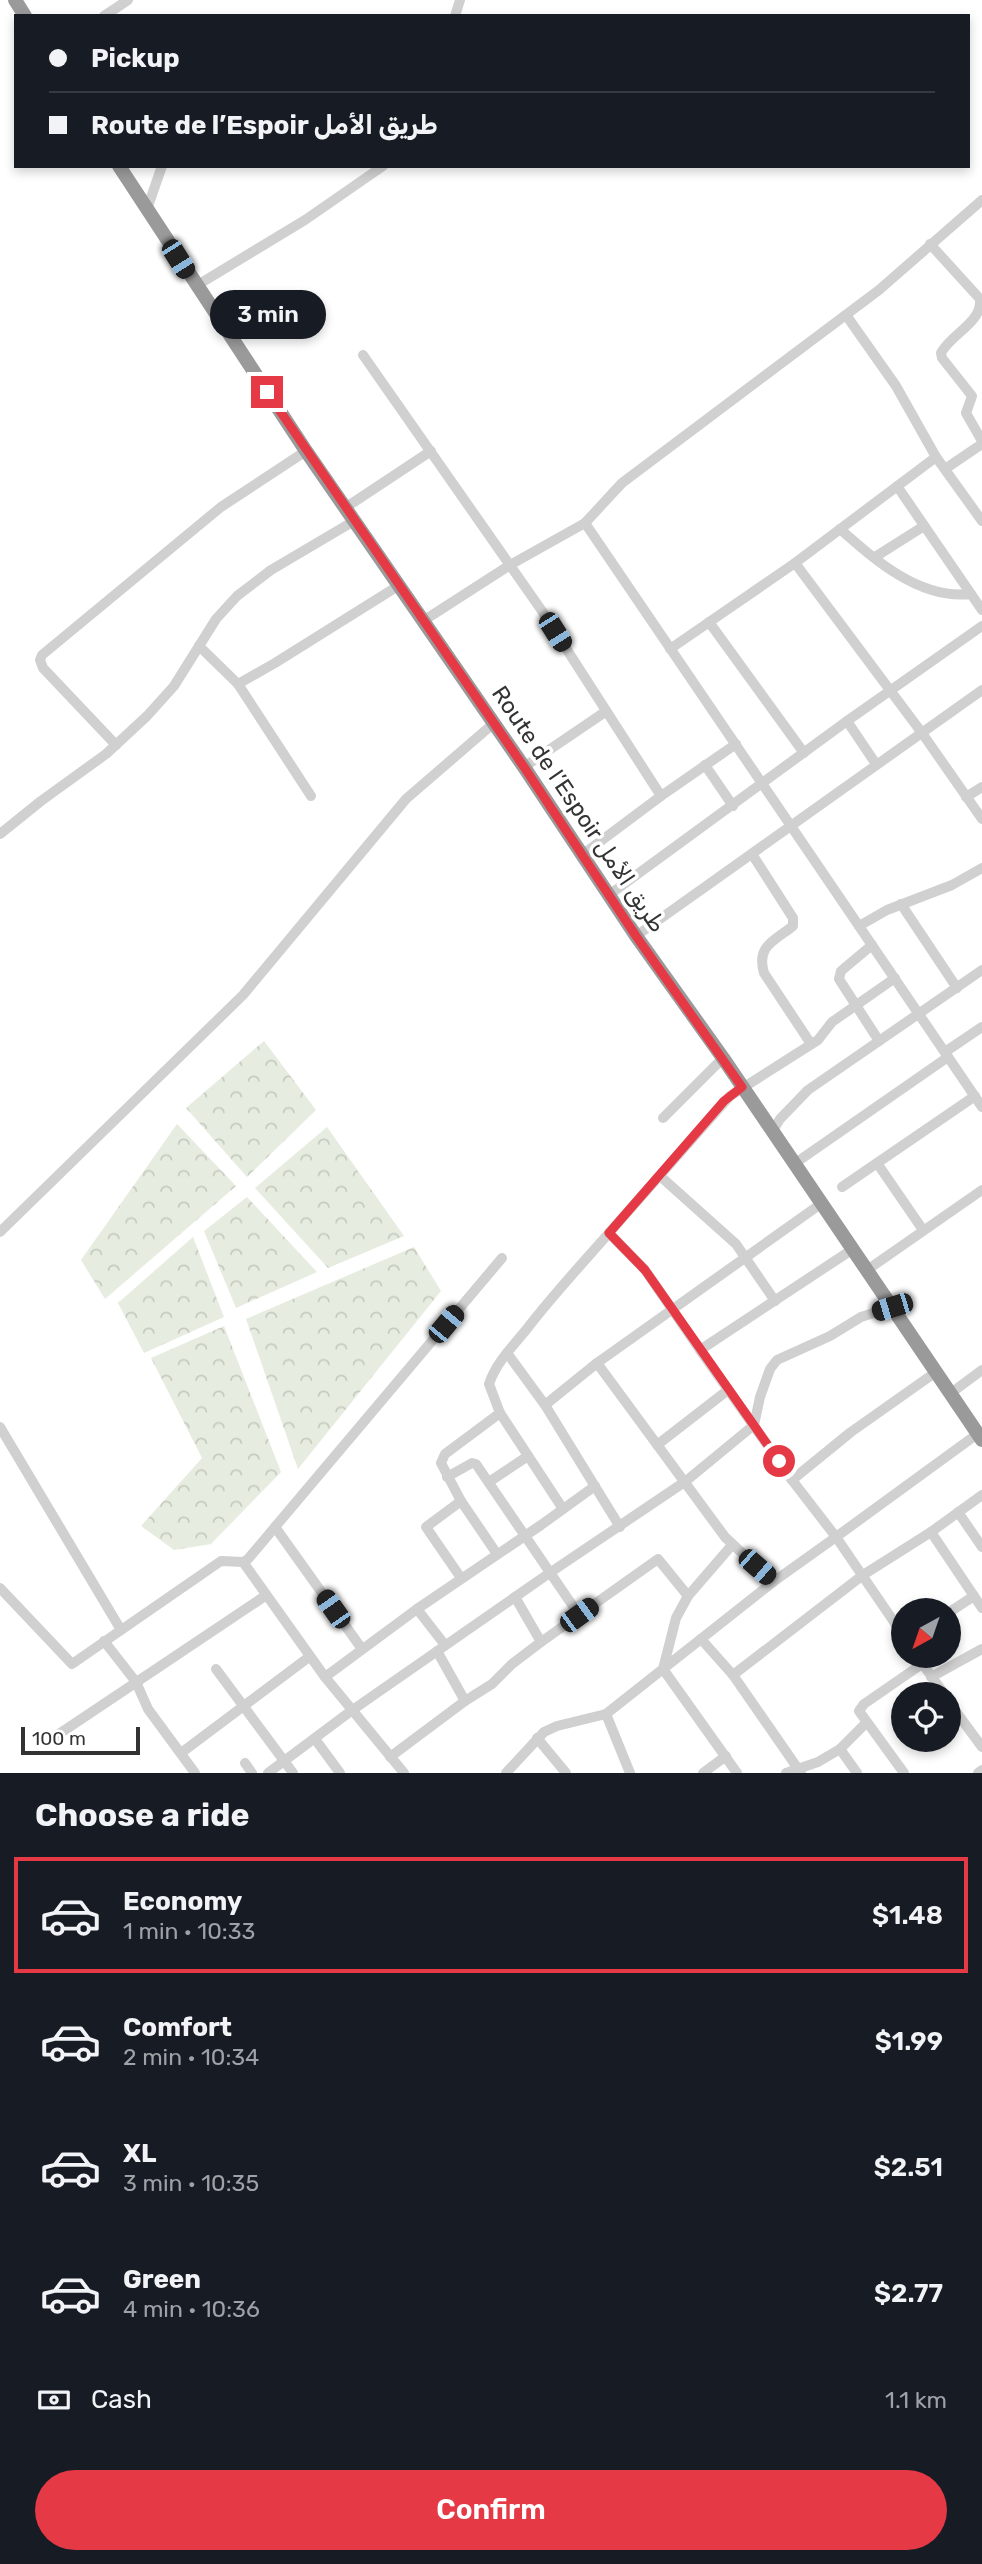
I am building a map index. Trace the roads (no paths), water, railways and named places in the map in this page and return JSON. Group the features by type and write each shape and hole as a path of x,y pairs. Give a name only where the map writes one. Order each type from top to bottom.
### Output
{"highway":[{"name":"Route de l’Espoir طريق الأمل","path":"120,168 306,452 494,723 636,936 981,1434"}],"street":[{"path":"107,14 128,0"},
{"path":"146,209 161,168"},
{"path":"196,286 305,220 380,168"},
{"path":"423,621 510,565 585,523 622,483 891,280 982,200"},
{"path":"930,244 980,299 981,307 941,353 942,358 972,396 967,413 981,437 945,468"},
{"path":"846,315 896,386 936,457 982,521"},
{"path":"363,355 542,611 661,796"},
{"path":"345,508 431,451"},
{"path":"116,745 43,668 40,660 42,655 221,507 306,452"},
{"path":"670,649 794,563 936,457"},
{"path":"897,486 982,610"},
{"path":"0,834 116,745 174,686 228,605 252,583 354,521"},
{"path":"585,523 982,1107"},
{"path":"875,557 924,526"},
{"path":"840,529 899,574 931,591 956,596 971,594"},
{"path":"794,563 891,690 982,819"},
{"path":"238,684 398,586"},
{"path":"709,622 804,753"},
{"path":"609,895 982,626"},
{"path":"199,646 238,684 311,796"},
{"path":"636,936 982,690"},
{"path":"524,767 606,712"},
{"path":"847,721 876,764"},
{"path":"0,1232 243,995 406,799 494,723"},
{"path":"583,855 736,744"},
{"path":"705,765 733,806"},
{"path":"966,797 982,787"},
{"path":"752,854 793,918 793,926 763,950 760,959 764,973 811,1044"},
{"path":"859,926 901,904 952,885 982,868"},
{"path":"901,904 957,988"},
{"path":"872,945 841,971 839,979 879,1041"},
{"path":"772,1132 808,1090 982,970"},
{"path":"563,1509 500,1413 489,1384 492,1373 555,1293 724,1101 822,1037 832,1022 895,978"},
{"path":"794,1164 982,1027"},
{"path":"663,1118 723,1058"},
{"path":"842,1187 975,1096"},
{"path":"877,1163 922,1230"},
{"path":"660,1176 699,1208 746,1256 775,1301"},
{"path":"867,1270 982,1190"},
{"path":"545,1405 597,1363 815,1208"},
{"path":"609,1233 645,1270 891,1617"},
{"path":"700,1350 853,1249"},
{"path":"243,1562 502,1258"},
{"path":"268,1773 441,1648 686,1481 754,1425 760,1397 770,1369 777,1360 830,1336 861,1317 892,1307"},
{"path":"507,1353 545,1405 620,1527"},
{"path":"597,1363 732,1545 773,1582"},
{"path":"951,1393 982,1370"},
{"path":"792,1480 861,1424 936,1372"},
{"path":"657,1445 728,1390"},
{"path":"497,1554 461,1500 441,1463 443,1457 500,1413"},
{"path":"0,1427 121,1630"},
{"path":"506,1773 537,1738 557,1726 607,1714 773,1582 981,1434"},
{"path":"488,1482 528,1456"},
{"path":"447,1477 473,1462 579,1615"},
{"path":"325,1677 417,1609 595,1486"},
{"path":"733,1675 863,1575 982,1495"},
{"path":"461,1500 426,1527 461,1578"},
{"path":"958,1512 982,1547"},
{"path":"275,1527 362,1649"},
{"path":"930,1532 982,1608"},
{"path":"663,1669 676,1618 688,1596 732,1545"},
{"path":"390,1757 492,1684 512,1664 541,1642 658,1559 688,1596"},
{"path":"0,1588 72,1664 220,1561 243,1562"},
{"path":"243,1562 309,1657 351,1712 404,1773"},
{"path":"56,1736 265,1595"},
{"path":"961,1604 974,1596"},
{"path":"515,1597 541,1642"},
{"path":"417,1609 441,1648 465,1701"},
{"path":"701,1639 733,1675 799,1770"},
{"path":"104,1641 136,1682 148,1709 193,1772"},
{"path":"931,1676 982,1649"},
{"path":"180,1753 309,1657"},
{"path":"904,1773 860,1714 860,1707 910,1668"},
{"path":"926,1668 935,1682"},
{"path":"215,1669 293,1773"},
{"path":"663,1669 737,1773"},
{"path":"607,1714 630,1773"},
{"path":"961,1718 982,1746"},
{"path":"786,1773 818,1762 840,1749 866,1723"},
{"path":"537,1738 566,1773"},
{"path":"315,1739 340,1773"},
{"path":"840,1749 857,1773"},
{"path":"703,1773 726,1756"},
{"path":"245,1763 252,1773"}]}
